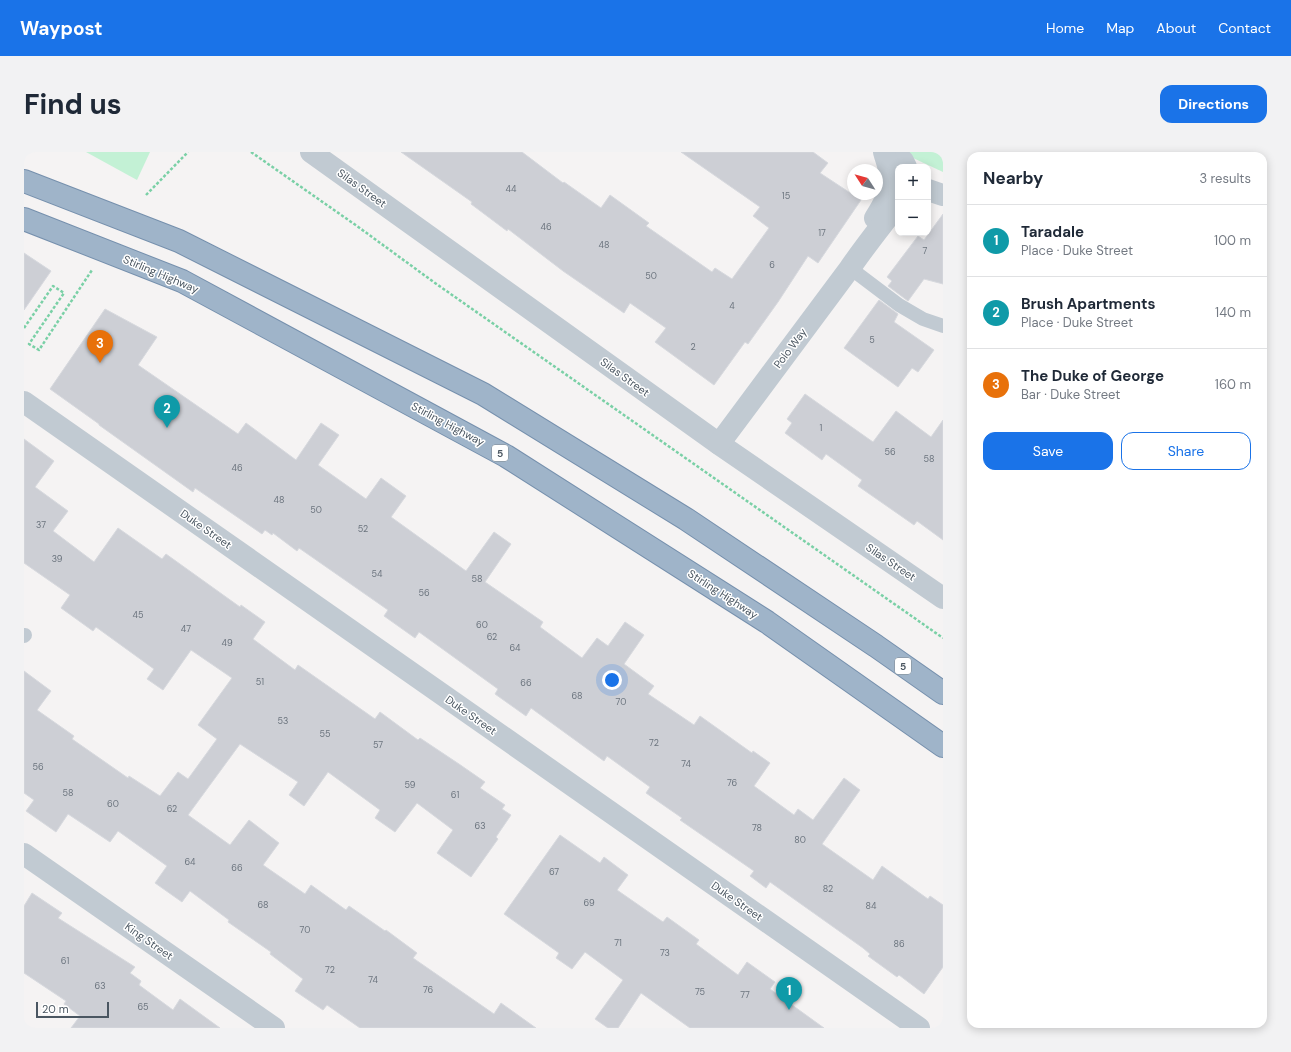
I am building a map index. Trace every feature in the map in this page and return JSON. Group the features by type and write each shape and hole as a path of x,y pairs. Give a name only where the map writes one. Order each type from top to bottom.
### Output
{"highway":[{"name":"5","path":"24,181 179,241 483,394 686,519 876,646 943,693"},
{"name":"Stirling Highway","path":"24,219 182,281 506,456 767,622 943,746"},
{"path":"876,646 920,663 943,678"}],"street":[{"name":"Silas Street","path":"311,152 719,444 943,598"},
{"path":"884,152 894,197"},
{"path":"894,152 904,164"},
{"path":"931,191 943,195"},
{"name":"Polo Way","path":"719,444 855,260 862,241 882,207 894,197"},
{"name":"Duke Street","path":"24,402 919,1028"},
{"name":"King Street","path":"24,854 274,1028"}],"lane":[{"path":"855,260 899,305 923,319 943,326"}],"path":[{"path":"146,195 188,152"},
{"path":"251,152 358,226 435,283 943,638"},
{"path":"24,328 53,286 64,293 29,344 39,350 92,270"}],"green space":[{"path":"86,152 150,152 137,180"},
{"path":"905,152 943,152 943,172 931,166 931,164 926,164 913,158"}],"building":[{"path":"401,152 522,152 563,183 564,182 601,208 610,195 649,223 646,226 712,272 715,268 732,279 769,228 753,216 760,207 681,152 813,152 828,163 820,173 847,191 847,200 861,200 818,263 808,256 748,344 745,342 714,385 655,342 666,328 630,303 624,313 563,271 508,229 507,231 471,204 472,202"},
{"path":"943,214 943,284 924,279 908,301 888,286 892,281 887,277 918,236 924,240 927,236 931,236 931,230"},
{"path":"24,253 51,271 24,310"},
{"path":"879,300 898,314 894,322 934,350 918,372 912,368 898,387 844,348"},
{"path":"105,309 157,337 138,365 238,434 246,423 296,460 321,423 339,435 318,465 366,499 381,478 406,496 391,517 466,571 494,532 511,544 485,582 543,622 540,627 582,658 597,638 608,646 625,622 644,635 624,664 654,686 648,694 694,725 700,716 752,753 753,751 770,763 754,786 794,815 798,809 813,820 844,778 860,790 822,844 873,880 882,866 928,899 930,896 943,905 943,967 924,994 899,975 897,977 868,956 870,954 863,948 770,882 766,888 750,876 754,871 680,820 682,818 646,793 650,787 607,756 604,761 531,708 526,716 495,694 498,689 419,632 415,638 384,616 388,610 299,548 297,551 273,533 272,535 265,530 262,534 195,488 193,492 50,389"},
{"path":"805,394 873,442 896,411 931,437 943,420 943,540 917,521 914,525 858,486 862,480 826,454 822,460 785,433 792,423 787,419"},
{"path":"24,439 54,461 35,487 68,511 53,531 94,562 118,528 162,559 166,554 240,607 241,605 265,622 253,639 295,670 298,665 375,719 380,712 418,740 420,738 485,782 480,788 505,805 502,809 511,815 496,837 498,839 471,877 437,853 453,830 417,803 395,832 375,818 380,810 328,772 304,806 289,795 298,782 240,744 188,815 230,845 249,820 279,843 263,865 305,894 311,885 346,910 349,906 385,931 386,930 417,953 413,958 494,1014 501,1003 536,1028 360,1028 327,1005 323,1010 295,991 303,979 270,954 271,952 228,922 229,920 190,891 182,902 155,883 167,866 118,831 110,842 68,814 56,832 26,811 34,800 24,793 24,671 51,691 37,710 74,736 72,739 128,778 129,776 160,796 178,772 188,779 217,739 198,725 232,678 191,650 163,690 147,679 154,669 96,627 93,631 61,608 70,595 24,563"},
{"path":"560,835 600,863 604,857 628,875 617,890 663,922 667,917 699,940 696,944 738,975 747,962 775,982 770,989 824,1028 690,1028 641,993 618,1028 608,1028 595,1019 623,980 585,952 572,969 556,958 559,953 504,914"},
{"path":"32,893 62,913 58,918 135,967 130,973 141,981 139,985 173,1010 180,999 220,1028 71,1028 80,1016 64,1004 66,1001 24,973 24,906"}],"place":[{"name":"The Duke of George","path":"100,363"},
{"name":"Brush Apartments","path":"167,428"},
{"name":"Taradale","path":"789,1010"}]}
